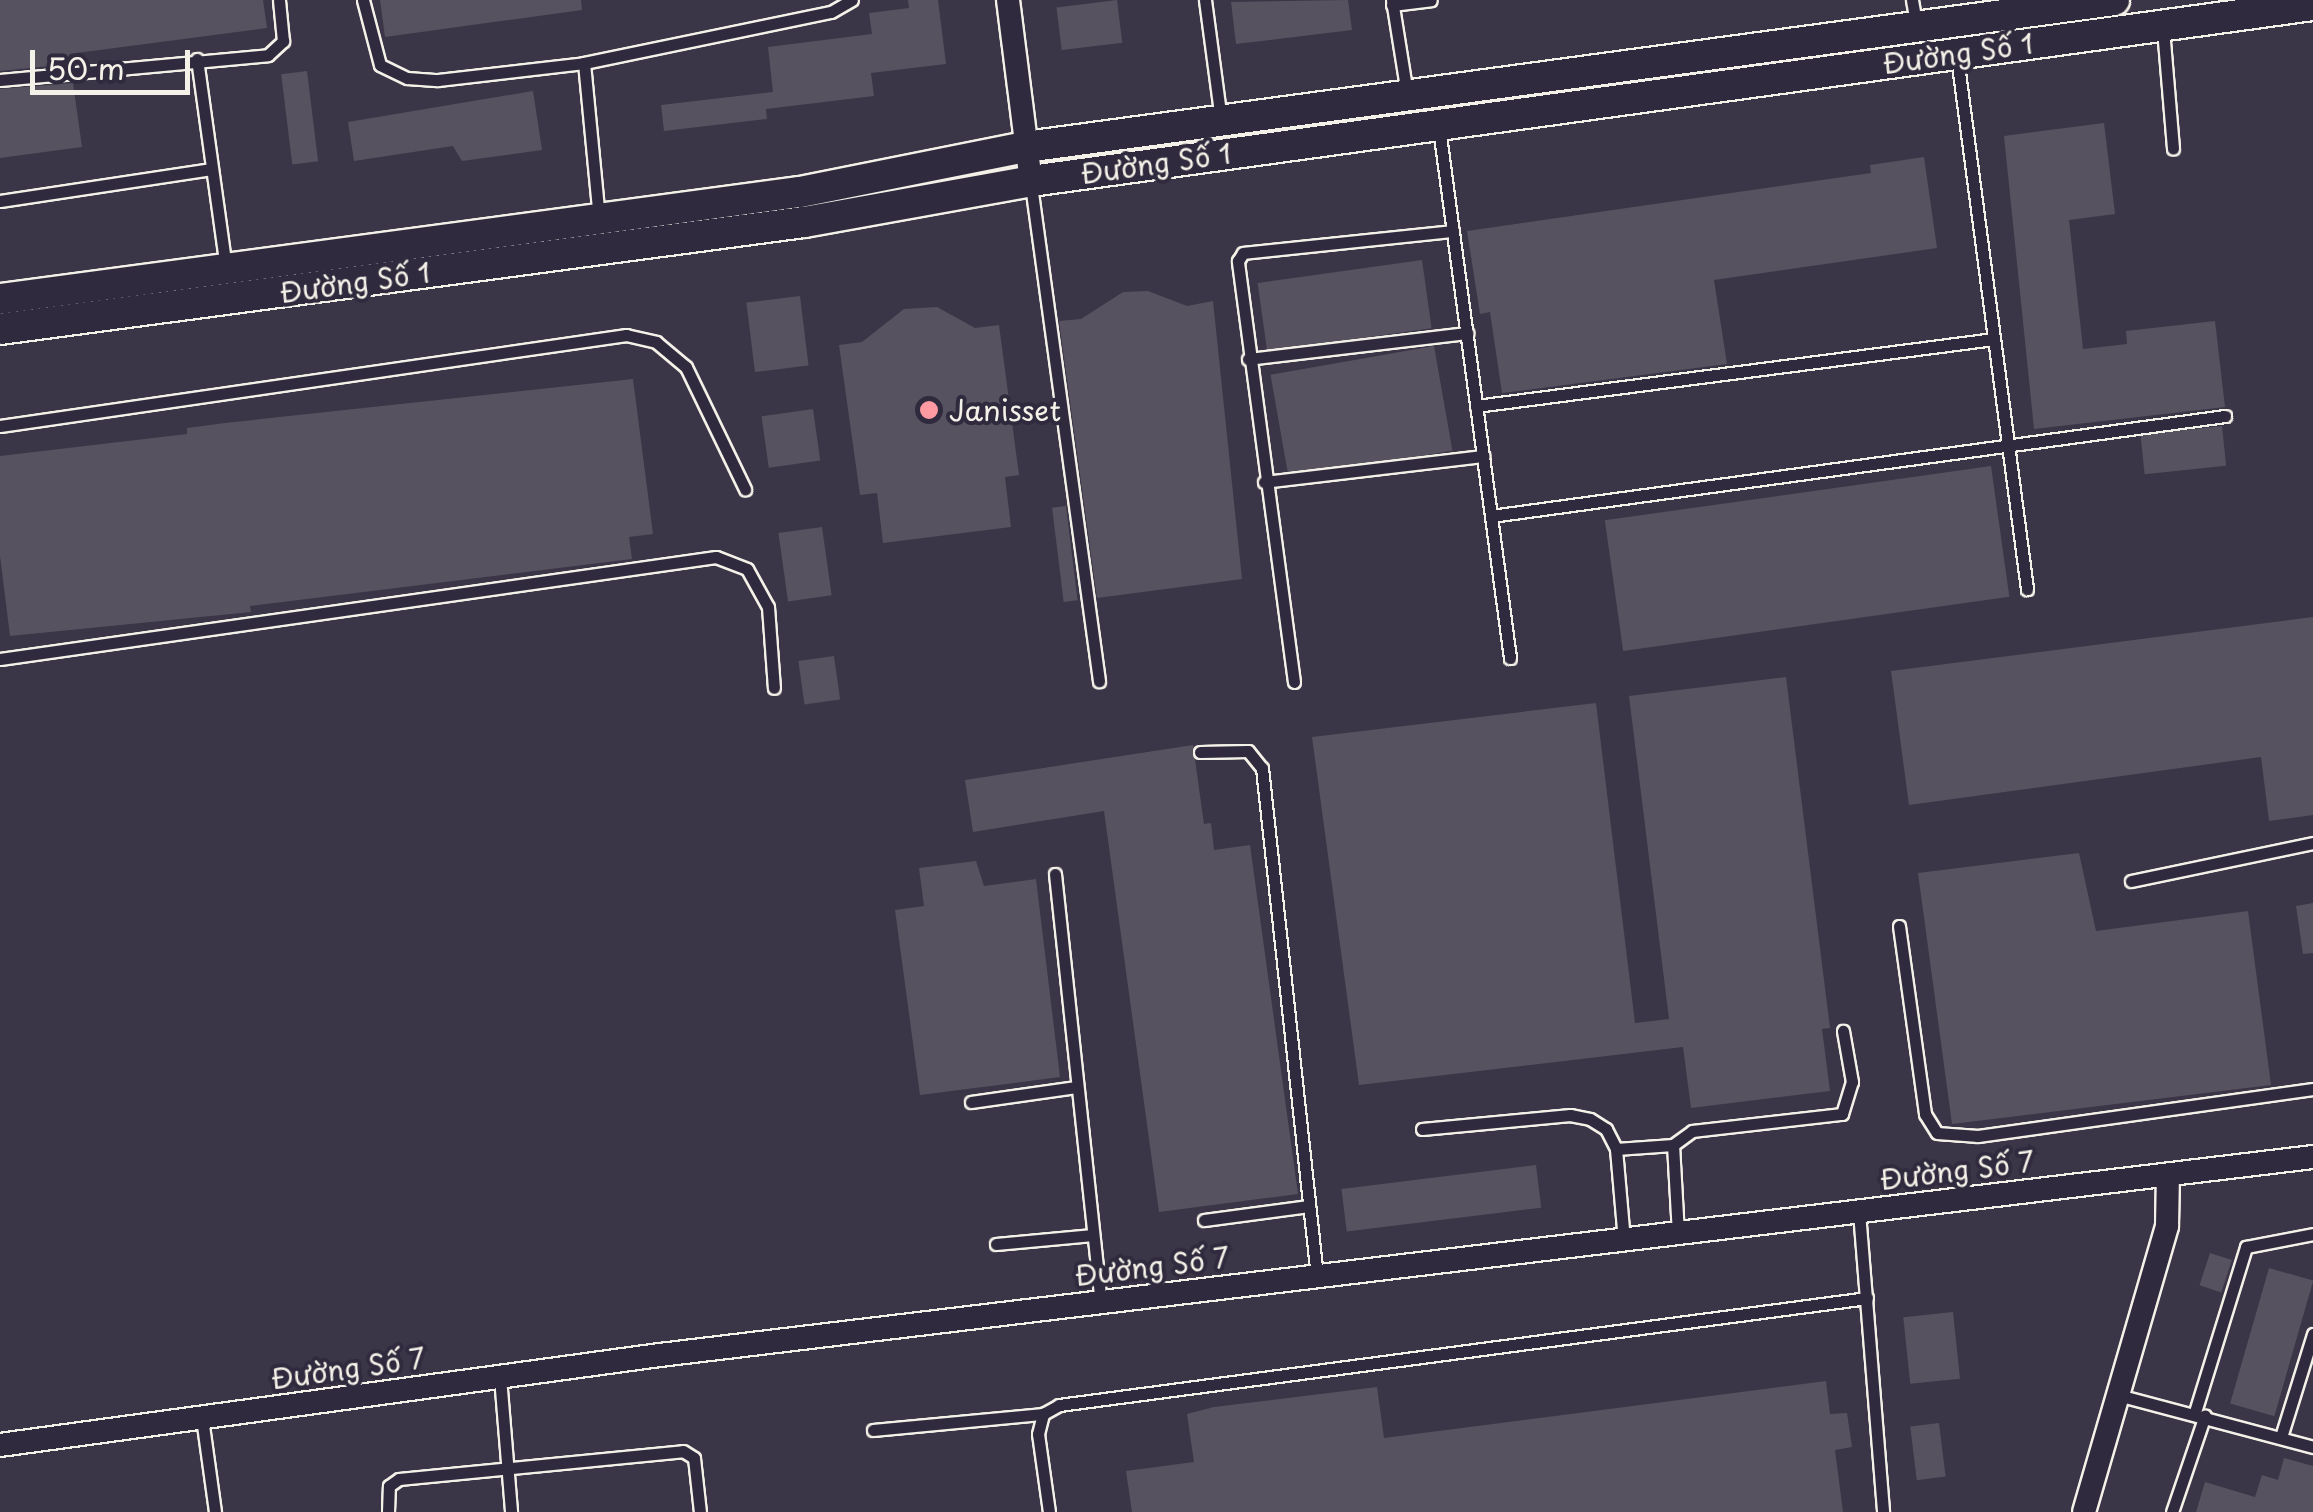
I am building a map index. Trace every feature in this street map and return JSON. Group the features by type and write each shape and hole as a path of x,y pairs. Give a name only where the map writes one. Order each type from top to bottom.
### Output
{"street":[{"path":"1008,0 1030,181"},
{"name":"Đường Số 1","path":"0,298 800,192 1026,147 1407,96 1914,13 2114,0"},
{"name":"Đường Số 1","path":"0,329 804,222 1030,181 2313,4"},
{"name":"Đường Số 7","path":"0,1445 500,1377 2313,1157"},
{"path":"2084,1512 2167,1226 2168,1176"}],"lane":[{"path":"0,80 279,51 278,0"},
{"path":"363,0 380,65 407,78 584,63 832,12 852,0"},
{"path":"1206,0 1221,120"},
{"path":"1407,96 1392,3 1431,0"},
{"path":"2162,25 2173,149"},
{"path":"1957,53 2027,589"},
{"path":"197,60 226,268"},
{"path":"584,63 598,218"},
{"path":"1439,124 1510,658"},
{"path":"0,201 212,169"},
{"path":"1030,181 1099,681"},
{"path":"1294,682 1237,268 1243,253 1453,232"},
{"path":"1248,359 1466,332"},
{"path":"0,426 626,334 656,342 686,367 745,489"},
{"path":"1476,406 1994,338"},
{"path":"1491,516 2224,416"},
{"path":"1264,482 1483,456"},
{"path":"0,659 716,558 747,569 768,606 774,688"},
{"path":"1200,752 1248,751 1262,768 1317,1277"},
{"path":"2130,881 2313,843"},
{"path":"1055,874 1101,1303"},
{"path":"1898,926 1925,1114 1937,1134 1978,1136 2313,1088"},
{"path":"1616,1149 1673,1145 1692,1131 1842,1114 1852,1082 1843,1031"},
{"path":"971,1102 1076,1088"},
{"path":"1422,1129 1570,1115 1606,1129 1616,1149 1624,1240"},
{"path":"1673,1145 1678,1234"},
{"path":"1204,1220 1309,1206"},
{"path":"1858,1212 1884,1512"},
{"path":"2172,1512 2246,1246 2313,1234"},
{"path":"996,1244 1093,1235"},
{"path":"873,1430 1043,1414 1078,1403 1867,1298"},
{"path":"2281,1438 2313,1334"},
{"path":"500,1377 511,1512"},
{"path":"2118,1394 2200,1413 2313,1447"},
{"path":"1043,1414 1038,1434 1049,1512"},
{"path":"202,1418 215,1512"},
{"path":"388,1512 390,1486 398,1479 508,1472 683,1451 694,1458 700,1512"}],"shaded area":[{"path":"0,0 2313,0 2313,1512 0,1512"}],"building":[{"path":"0,0 263,0 267,28 69,54 70,64 0,71"},
{"path":"380,0 581,0 582,10 385,37"},
{"path":"908,0 938,0 946,64 871,73 874,96 766,109 767,119 664,131 661,105 773,92 768,47 872,34 869,13 909,8"},
{"path":"1117,0 1122,43 1062,50 1056,7"},
{"path":"1348,0 1352,30 1236,44 1231,2"},
{"path":"307,71 318,161 292,164 281,74"},
{"path":"73,83 82,147 0,158 0,89"},
{"path":"533,91 542,150 462,161 453,146 354,161 348,122"},
{"path":"2104,123 2115,214 2069,220 2083,349 2127,344 2126,331 2215,321 2225,407 2034,429 2004,136"},
{"path":"1924,157 1937,248 1714,280 1727,364 1502,393 1490,312 1480,314 1467,231 1871,173 1870,165"},
{"path":"1422,260 1432,328 1267,351 1258,283"},
{"path":"1148,291 1187,306 1213,301 1242,579 1097,598 1059,321 1081,319 1123,292"},
{"path":"800,296 809,365 755,372 746,303"},
{"name":"Janisset","path":"937,307 975,328 999,325 1019,475 1005,477 1011,527 883,543 877,493 860,495 839,345 862,342 904,309"},
{"path":"1434,346 1452,450 1289,479 1271,375"},
{"path":"633,379 653,534 629,537 632,559 250,606 251,612 10,636 0,556 0,456 187,434 187,428 225,423"},
{"path":"813,409 820,460 769,468 762,416"},
{"path":"2222,426 2226,466 2145,474 2140,435"},
{"path":"1991,466 2009,597 1623,651 1605,520"},
{"path":"1066,506 1078,600 1064,602 1052,508"},
{"path":"822,527 832,595 788,601 778,533"},
{"path":"2313,617 2313,815 2269,821 2261,757 1909,805 1891,671"},
{"path":"834,656 840,700 804,705 798,661"},
{"path":"1786,677 1830,1028 1822,1029 1830,1091 1691,1108 1683,1047 1359,1085 1312,737 1596,703 1635,1023 1669,1019 1629,696"},
{"path":"1193,745 1204,824 1211,823 1214,850 1250,845 1298,1194 1159,1212 1104,811 973,832 965,780"},
{"path":"2079,853 2096,931 2248,911 2271,1085 1952,1124 1918,873"},
{"path":"976,861 984,886 1036,879 1060,1077 920,1095 895,910 924,906 919,868"},
{"path":"2313,903 2313,953 2303,954 2296,906"},
{"path":"1536,1165 1541,1208 1347,1232 1341,1189"},
{"path":"2210,1253 2232,1260 2221,1292 2199,1285"},
{"path":"2269,1268 2313,1281 2274,1416 2230,1404"},
{"path":"1953,1312 1960,1379 1910,1384 1903,1317"},
{"path":"1826,1381 1830,1414 1847,1413 1852,1447 1835,1450 1843,1512 1132,1512 1126,1471 1194,1462 1187,1414 1214,1407 1377,1387 1384,1438"},
{"path":"1939,1423 1946,1477 1917,1480 1910,1427"},
{"path":"2284,1458 2313,1466 2313,1512 2196,1512 2205,1482 2255,1497 2262,1475 2278,1480"}],"place":[{"name":"Janisset","path":"929,410"}]}
